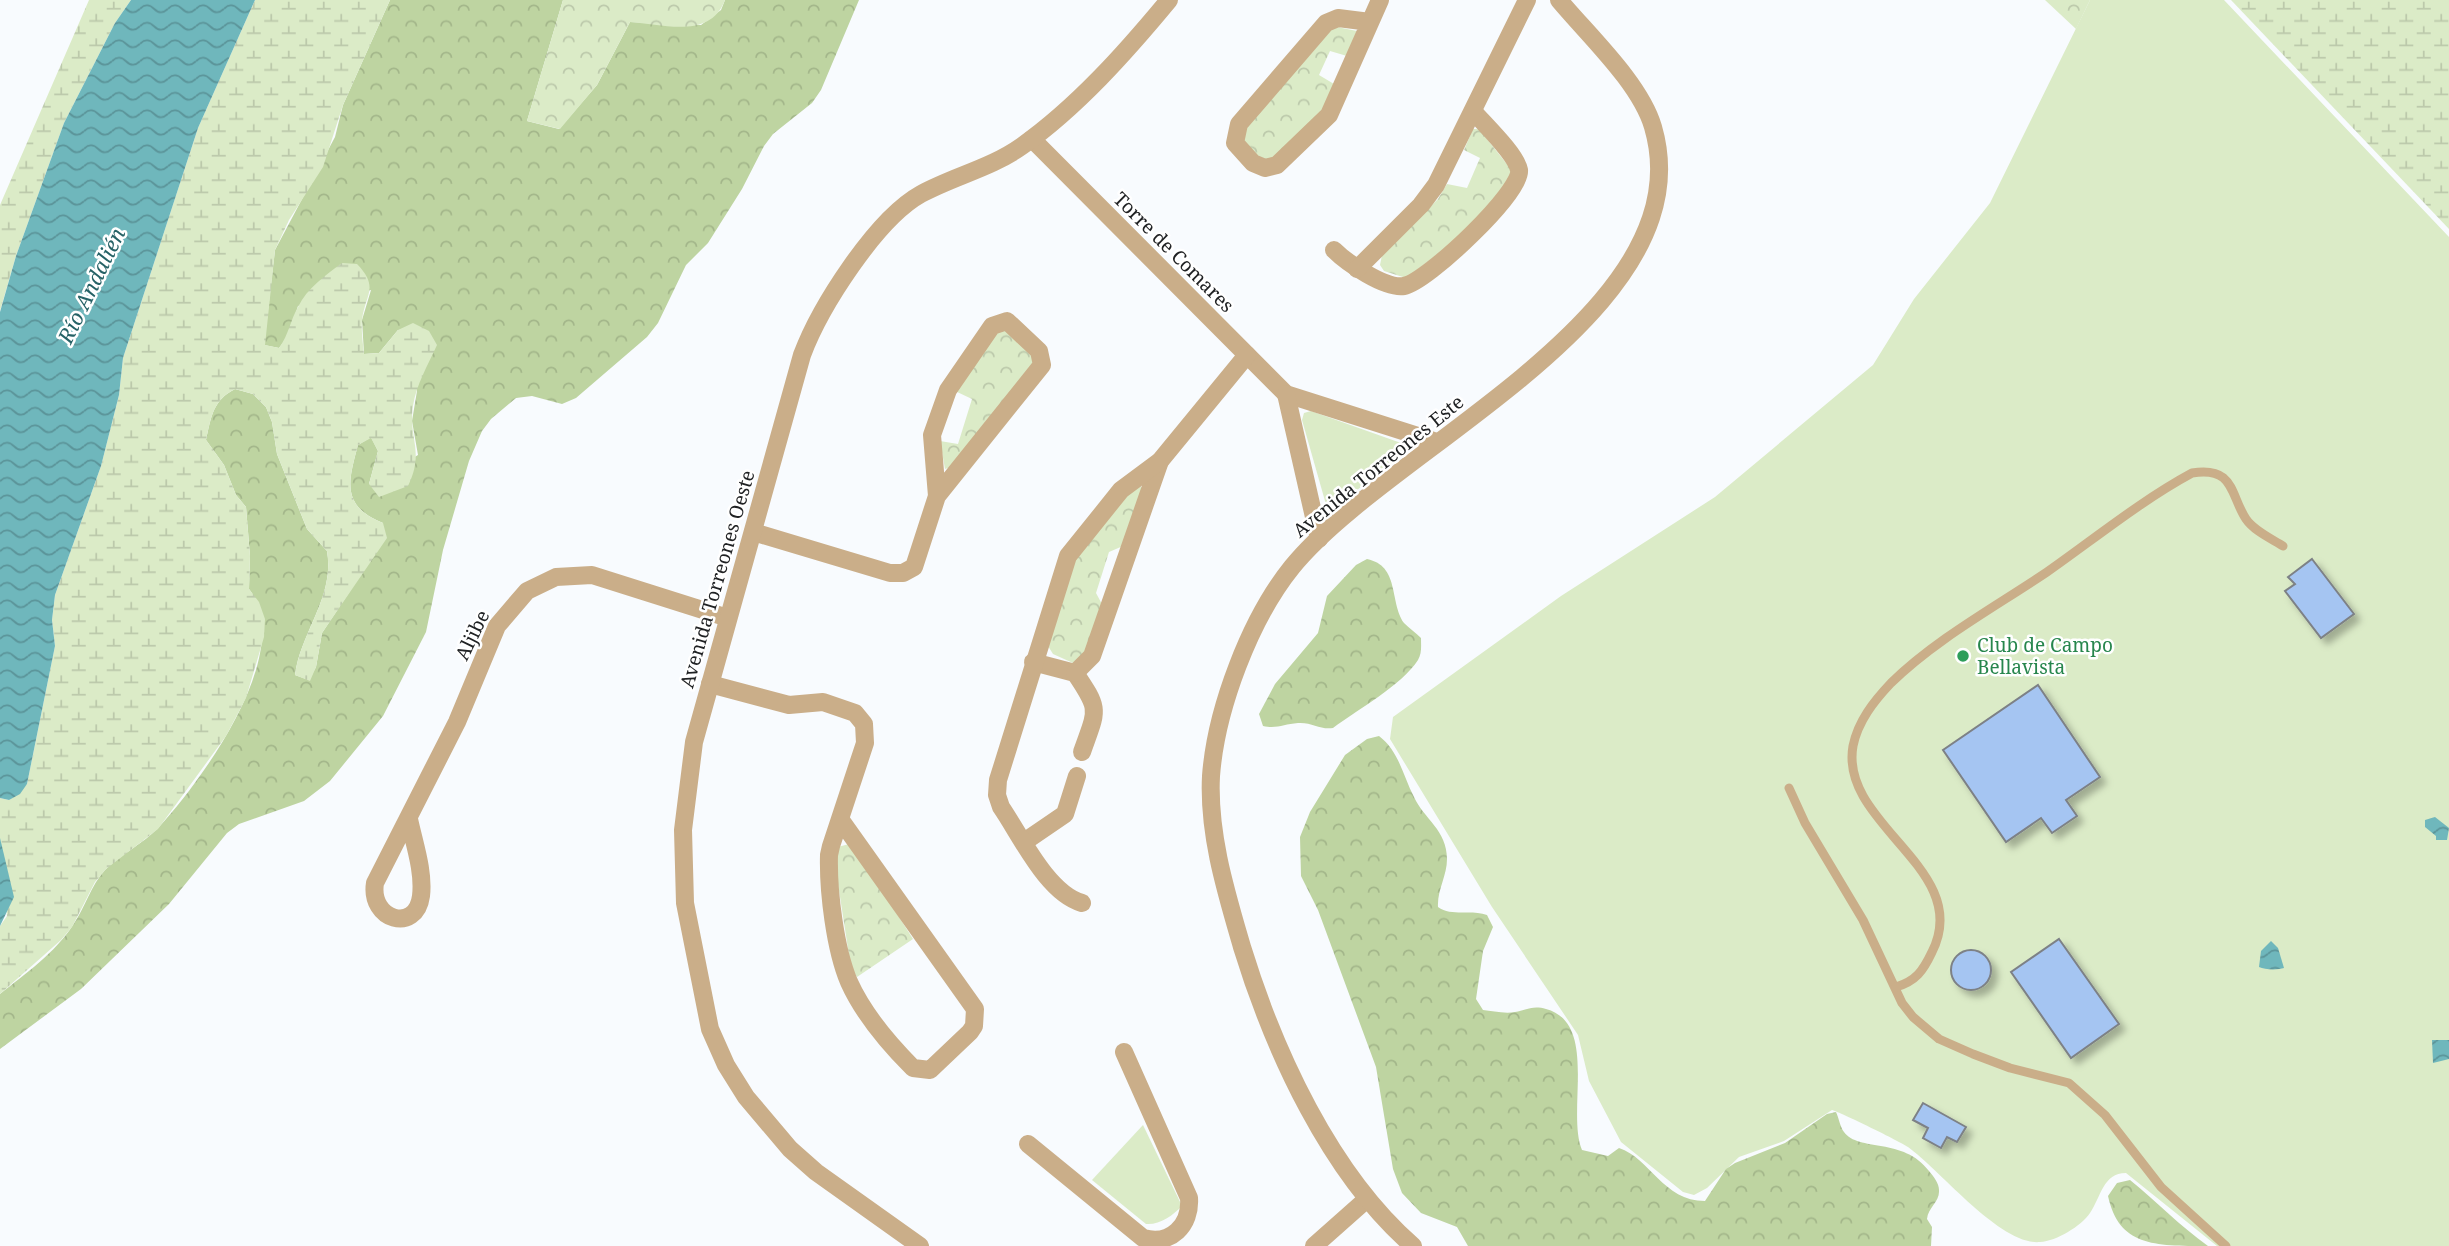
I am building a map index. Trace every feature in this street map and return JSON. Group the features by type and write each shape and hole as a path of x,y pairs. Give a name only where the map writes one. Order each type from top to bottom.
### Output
{"street":[{"name":"Avenida Torreones Oeste","path":"920,1246 839,1192 790,1149 735,1082 710,1029 687,917 682,849 688,773 728,618 802,355 828,302 884,225 909,201 998,160 1032,139 1104,72 1169,0"},
{"path":"1370,22 1338,18 1326,23 1239,124 1235,143 1253,163 1265,168 1276,165 1329,115 1380,0"},
{"path":"1357,269 1429,195 1527,0"},
{"name":"Avenida Torreones Este","path":"1413,1246 1367,1199 1312,1113 1262,1003 1234,920 1212,811 1214,751 1244,652 1279,586 1319,539 1531,369 1583,320 1632,262 1654,214 1659,159 1652,124 1635,90 1559,0"},
{"path":"1334,250 1357,269 1392,284 1410,284 1456,249 1515,188 1519,177 1517,163 1473,111"},
{"name":"Torre de Comares","path":"1032,139 1286,394 1437,442"},
{"path":"753,532 890,573 903,573 918,562 937,496 932,435 948,390 992,326 1007,321 1039,351 1041,368 937,496"},
{"path":"1082,903 1059,892 1001,807 996,788 1033,662 1068,556 1129,482 1160,461 1247,355"},
{"path":"1286,394 1319,539"},
{"path":"1075,673 1092,656 1160,461"},
{"name":"Aljibe","path":"409,819 421,874 421,896 410,916 397,918 380,909 374,890 409,819 457,722 497,626 527,592 556,577 592,575 728,618"},
{"path":"1033,662 1075,673 1096,707 1082,752"},
{"path":"710,684 789,705 823,702 860,718 866,737 831,846 829,866 844,970 858,999 910,1065 918,1071 930,1070 970,1032 974,1026 975,1009 840,820"},
{"path":"1024,842 1065,814 1077,776"},
{"path":"1028,1144 1140,1242 1160,1240 1178,1232 1188,1216 1189,1198 1124,1052"},
{"path":"1314,1246 1367,1199"}],"lane":[{"path":"1896,987 1917,977 1935,947 1941,914 1934,890 1873,809 1857,780 1853,750 1856,735 1869,710 1883,692 1926,654 2192,473 2204,471 2225,481 2237,496 2246,519 2283,546"},
{"path":"1789,788 1805,823 1863,920 1913,1017 1939,1039 1993,1062 2061,1079 2079,1090 2105,1115 2153,1179 2226,1246"}],"green space":[{"path":"89,0 131,0 115,23 64,123 16,256 0,311 0,205"},
{"path":"255,0 390,0 343,105 323,167 289,220 275,250 265,345 279,348 295,312 317,282 342,263 357,264 368,279 369,285 362,320 364,354 379,353 398,330 413,323 429,331 437,345 413,406 412,428 416,454 413,474 408,486 379,497 369,484 378,451 371,438 358,445 350,481 351,492 360,509 383,523 387,538 322,633 316,667 310,681 295,675 298,659 326,584 327,551 307,529 277,454 272,422 266,407 253,394 235,389 217,404 206,440 224,465 236,495 246,507 250,556 249,589 259,602 265,619 264,637 246,698 226,736 158,829 106,869 95,882 72,927 61,940 0,994 0,926 7,916 0,838 0,798 9,800 27,784 55,646 52,620 55,595 101,466 119,395 123,358 198,128"},
{"path":"390,0 563,0 527,121 559,129 597,85 630,22 701,25 721,10 725,0 859,0 821,90 812,103 773,134 764,146 742,189 708,243 686,265 658,323 647,337 576,398 562,404 532,396 516,398 491,419 482,431 469,461 443,550 426,632 383,716 330,781 304,801 239,824 227,833 169,904 81,989 0,1049 0,994 58,945 105,870 153,833 177,806 219,747 238,714 253,679 261,646 261,615 249,589 250,556 246,507 236,495 224,465 206,440 217,404 235,389 253,394 266,407 272,422 277,454 307,529 327,551 326,584 298,659 295,675 309,680 316,667 322,633 350,591 383,523 360,509 351,492 350,481 358,445 371,437 378,451 369,484 418,455 412,421 417,391 398,330 379,353 364,354 362,320 371,290 298,306 289,335 279,348 264,345 275,250 335,137 343,105"},
{"path":"563,0 725,0 718,13 697,25 684,27 630,22 597,85 560,129 527,121"},
{"path":"2045,0 2090,0 2076,29"},
{"name":"Club de Campo Bellavista","path":"2090,0 2224,0 2449,237 2449,1246 2217,1246 2126,1173 2118,1174 2107,1181 2090,1213 2075,1228 2047,1241 2024,1240 2007,1232 1971,1205 1908,1147 1832,1110 1784,1141 1739,1157 1707,1188 1694,1195 1683,1192 1621,1142 1589,1081 1578,1035 1492,907 1390,739 1393,717 1561,596 1715,497 1873,365 1914,299 1990,203"},
{"path":"2231,0 2449,0 2449,229"},
{"path":"1332,26 1357,31 1347,56 1330,51 1319,75 1334,84 1321,113 1274,160 1264,161 1243,142 1242,133"},
{"path":"1473,129 1479,129 1510,168 1513,176 1463,235 1406,278 1384,271 1380,265 1382,255 1438,199 1447,184 1467,188 1480,158 1464,150"},
{"path":"1003,327 1036,360 951,467 945,469 940,441 958,444 972,399 955,391 998,329"},
{"path":"1311,411 1401,443 1405,453 1335,507 1327,508 1302,420 1304,413"},
{"path":"1133,485 1140,485 1142,488 1123,546 1109,552 1096,593 1103,606 1086,653 1073,663 1053,654 1048,646 1071,561"},
{"path":"1367,559 1385,569 1399,614 1404,623 1421,638 1418,660 1390,688 1333,728 1303,723 1263,726 1259,714 1275,684 1318,633 1327,596 1356,565"},
{"path":"1379,736 1396,756 1418,805 1443,840 1447,865 1438,907 1449,912 1487,915 1493,927 1483,951 1476,999 1483,1010 1507,1013 1533,1008 1546,1009 1562,1018 1572,1032 1578,1070 1578,1134 1582,1150 1608,1156 1619,1148 1640,1160 1678,1194 1705,1201 1726,1169 1785,1143 1827,1114 1836,1112 1843,1130 1851,1138 1907,1153 1919,1160 1934,1177 1939,1190 1938,1198 1927,1219 1932,1227 1931,1246 1468,1246 1457,1227 1421,1213 1402,1193 1393,1169 1376,1067 1318,910 1301,876 1300,837 1310,812 1345,755 1367,739"},
{"path":"849,844 855,848 913,939 857,977 851,968 834,858 838,847"},
{"path":"1143,1125 1182,1206 1166,1219 1151,1224 1146,1224 1092,1180"},
{"path":"2130,1180 2208,1246 2155,1243 2130,1234 2113,1213 2108,1196 2117,1183"}],"water":[{"name":"Río Andalién","path":"131,0 255,0 198,128 123,358 119,395 101,466 55,595 52,620 55,646 27,784 20,794 9,800 0,798 0,312 16,256 64,123 115,23"},
{"path":"2435,817 2449,828 2447,840 2436,840 2436,836 2425,827 2425,820"},
{"path":"0,838 14,897 0,926"},
{"path":"2271,941 2278,948 2284,968 2259,967 2261,951"},
{"path":"2432,1040 2449,1040 2449,1059 2433,1063"}],"building":[{"path":"2312,559 2354,614 2321,638 2285,591 2295,584 2288,577"},
{"path":"2038,685 2100,777 2066,800 2077,816 2052,833 2041,818 2006,842 1943,750"},
{"path":"2059,939 2119,1024 2071,1058 2011,972"},
{"path":"1971,950 1979,951 1985,956 1990,962 1990,978 1985,984 1979,989 1971,990 1963,989 1957,984 1952,978 1951,970 1952,962 1957,956 1963,951"},
{"path":"1923,1103 1966,1127 1957,1142 1947,1137 1941,1148 1923,1138 1928,1128 1913,1120"}],"place":[{"name":"Club de Campo Bellavista","path":"1963,656"}]}
